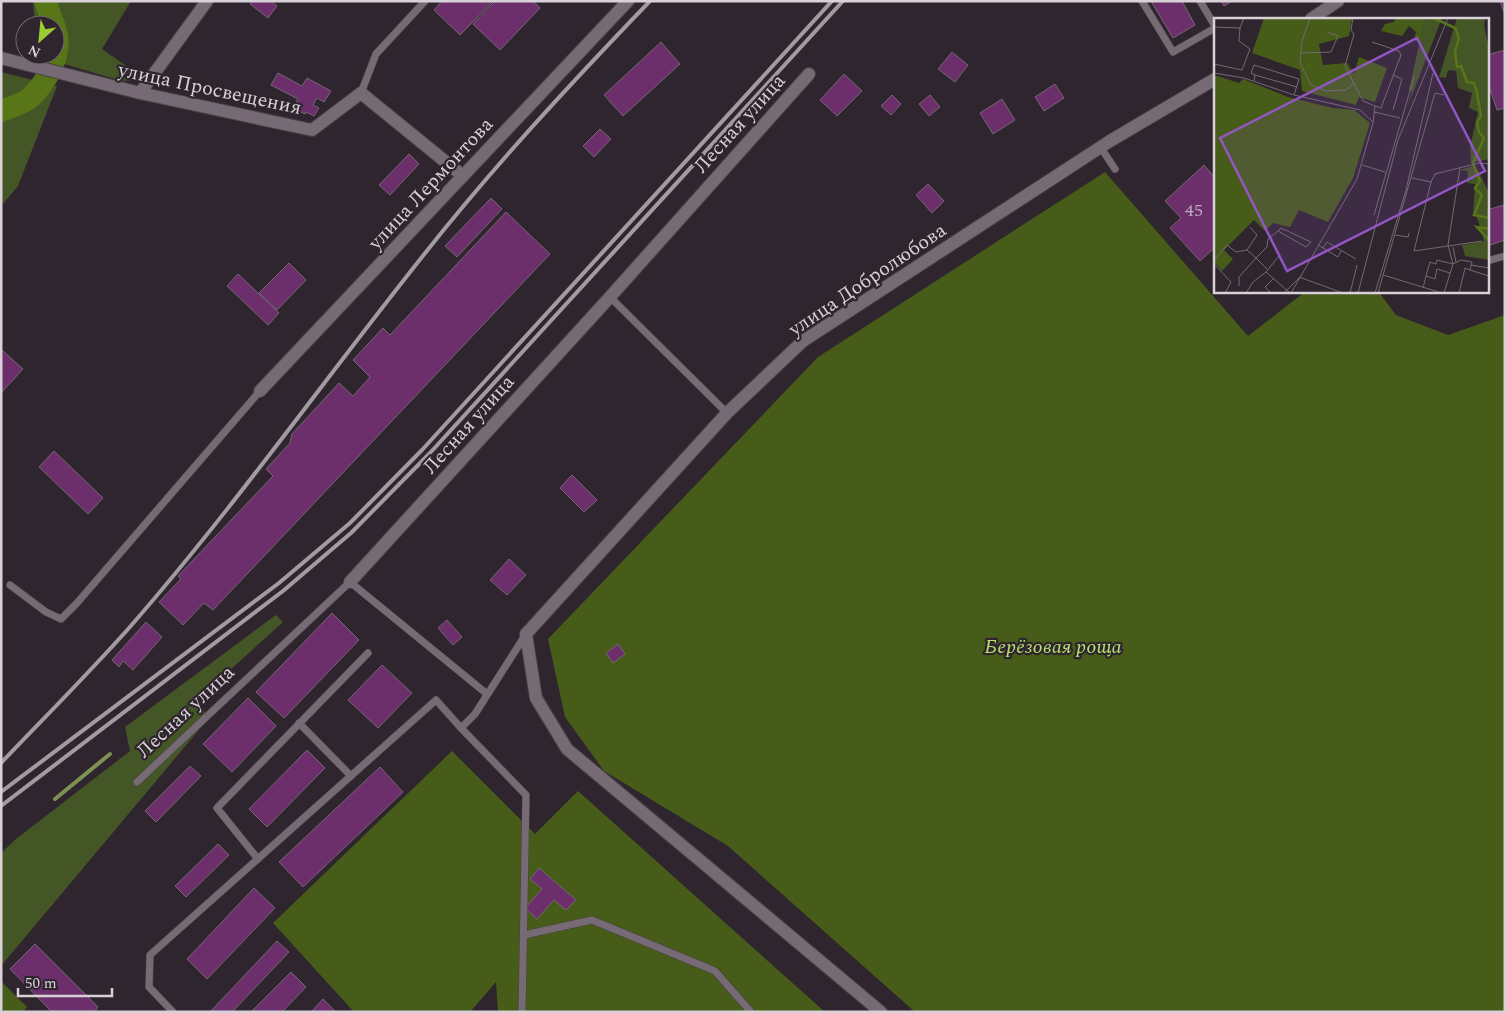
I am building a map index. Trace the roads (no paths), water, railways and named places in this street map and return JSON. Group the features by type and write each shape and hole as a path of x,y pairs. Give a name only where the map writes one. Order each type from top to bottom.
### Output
{"street":[{"path":"140,93 207,1"},
{"name":"улица Лермонтова","path":"260,391 628,1"},
{"path":"1312,18 1338,1"},
{"name":"улица Просвещения","path":"1,58 140,93 312,130 361,94"},
{"name":"Лесная улица","path":"350,582 610,297 808,74"},
{"name":"улица Добролюбова","path":"526,634 727,413 803,341 1101,148 1214,80"},
{"path":"361,94 463,176"},
{"path":"526,634 536,698 567,749 881,1012"}],"lane":[{"path":"361,94 376,54 425,1"},
{"path":"1142,1 1173,52 1214,28"},
{"path":"1200,1 1214,25"},
{"path":"1101,148 1115,168"},
{"path":"1488,261 1505,256"},
{"path":"610,297 727,413"},
{"path":"10,585 46,612 61,619 77,603 260,391"},
{"path":"350,582 487,694"},
{"name":"Лесная улица","path":"137,782 350,582"},
{"path":"461,728 475,714 526,634"},
{"path":"258,859 216,808 368,653"},
{"path":"173,1012 149,987 150,955 436,700 526,795 522,1012"},
{"path":"299,724 351,776"},
{"path":"524,935 592,920 715,971 751,1012"}],"waterway":[{"path":"45,1 50,15"},
{"path":"1,111 30,98 42,84 52,65"},
{"path":"55,799 110,754"}],"railway":[{"path":"1,763 129,628 242,491 386,303 476,191 533,126 650,1"},
{"path":"1,792 279,583 350,523 422,450 832,1"},
{"path":"1,806 283,591 351,533 430,453 843,1"}],"park label":[{"name":"Берёзовая роща","path":"1053,646"}]}
